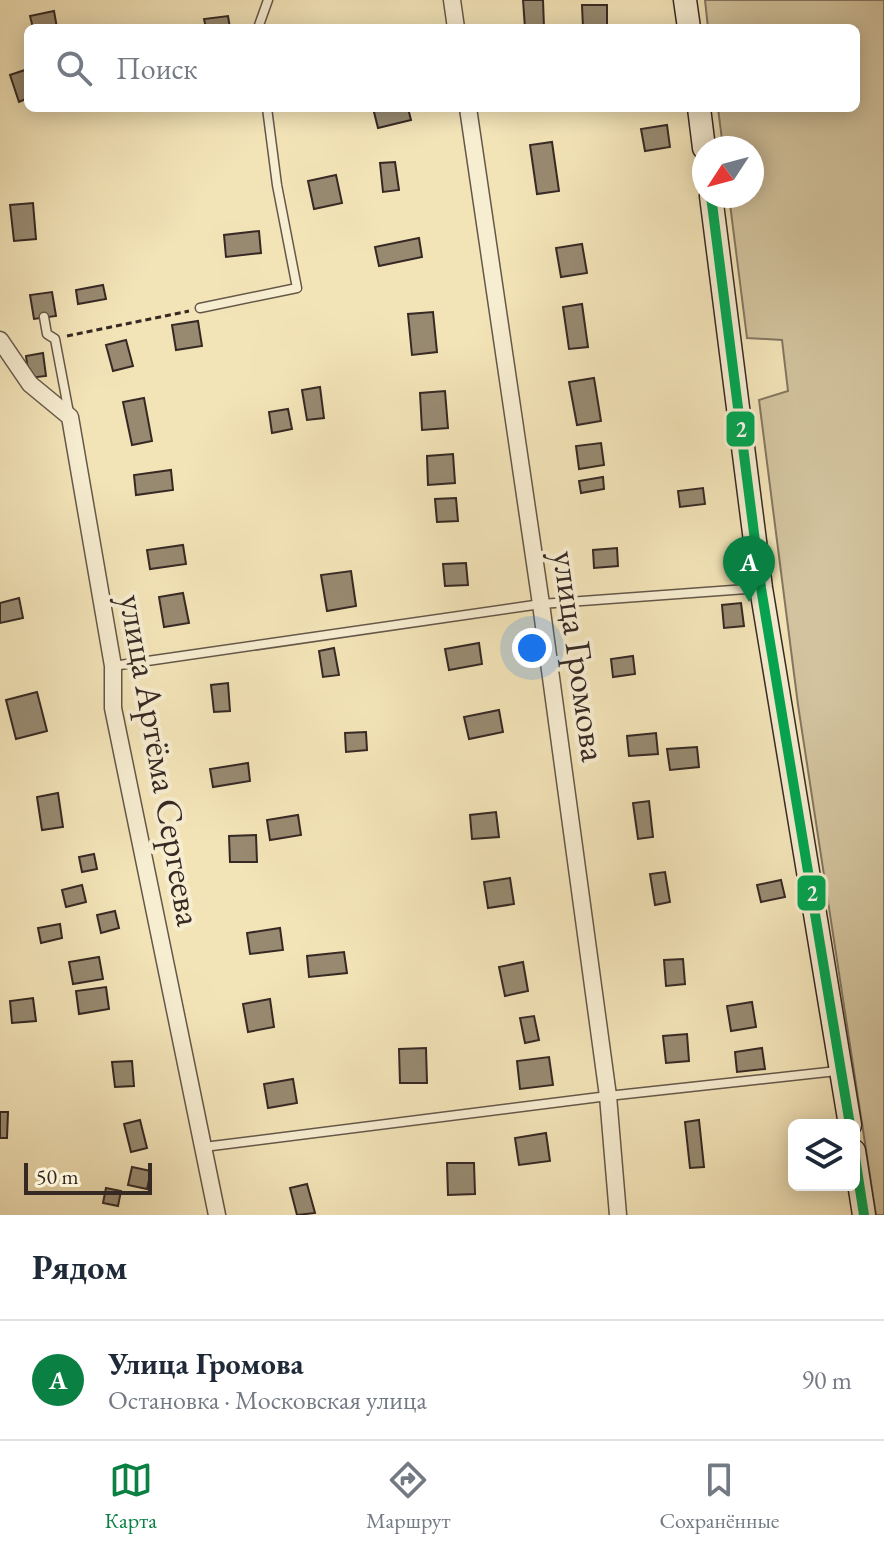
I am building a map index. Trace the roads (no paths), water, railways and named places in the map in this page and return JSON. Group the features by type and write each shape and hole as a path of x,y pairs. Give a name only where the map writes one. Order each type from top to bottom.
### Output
{"street":[{"path":"452,0 455,24"},
{"path":"685,0 688,24"},
{"name":"улица Громова","path":"469,112 541,604 608,1096 618,1215"},
{"path":"700,112 702,136"},
{"path":"713,208 761,588 849,1119"},
{"path":"0,343 30,384 70,417"},
{"name":"улица Артёма Сергеева","path":"70,417 113,666 113,708 217,1215"},
{"path":"860,1189 864,1215"}],"lane":[{"path":"259,24 268,0"},
{"path":"200,308 297,288 277,185 268,112"},
{"path":"44,317 47,334 55,339 70,417"},
{"path":"113,666 541,604 761,588"},
{"path":"204,1147 842,1070"}],"place":[{"name":"Улица Громова","path":"749,602"}]}
